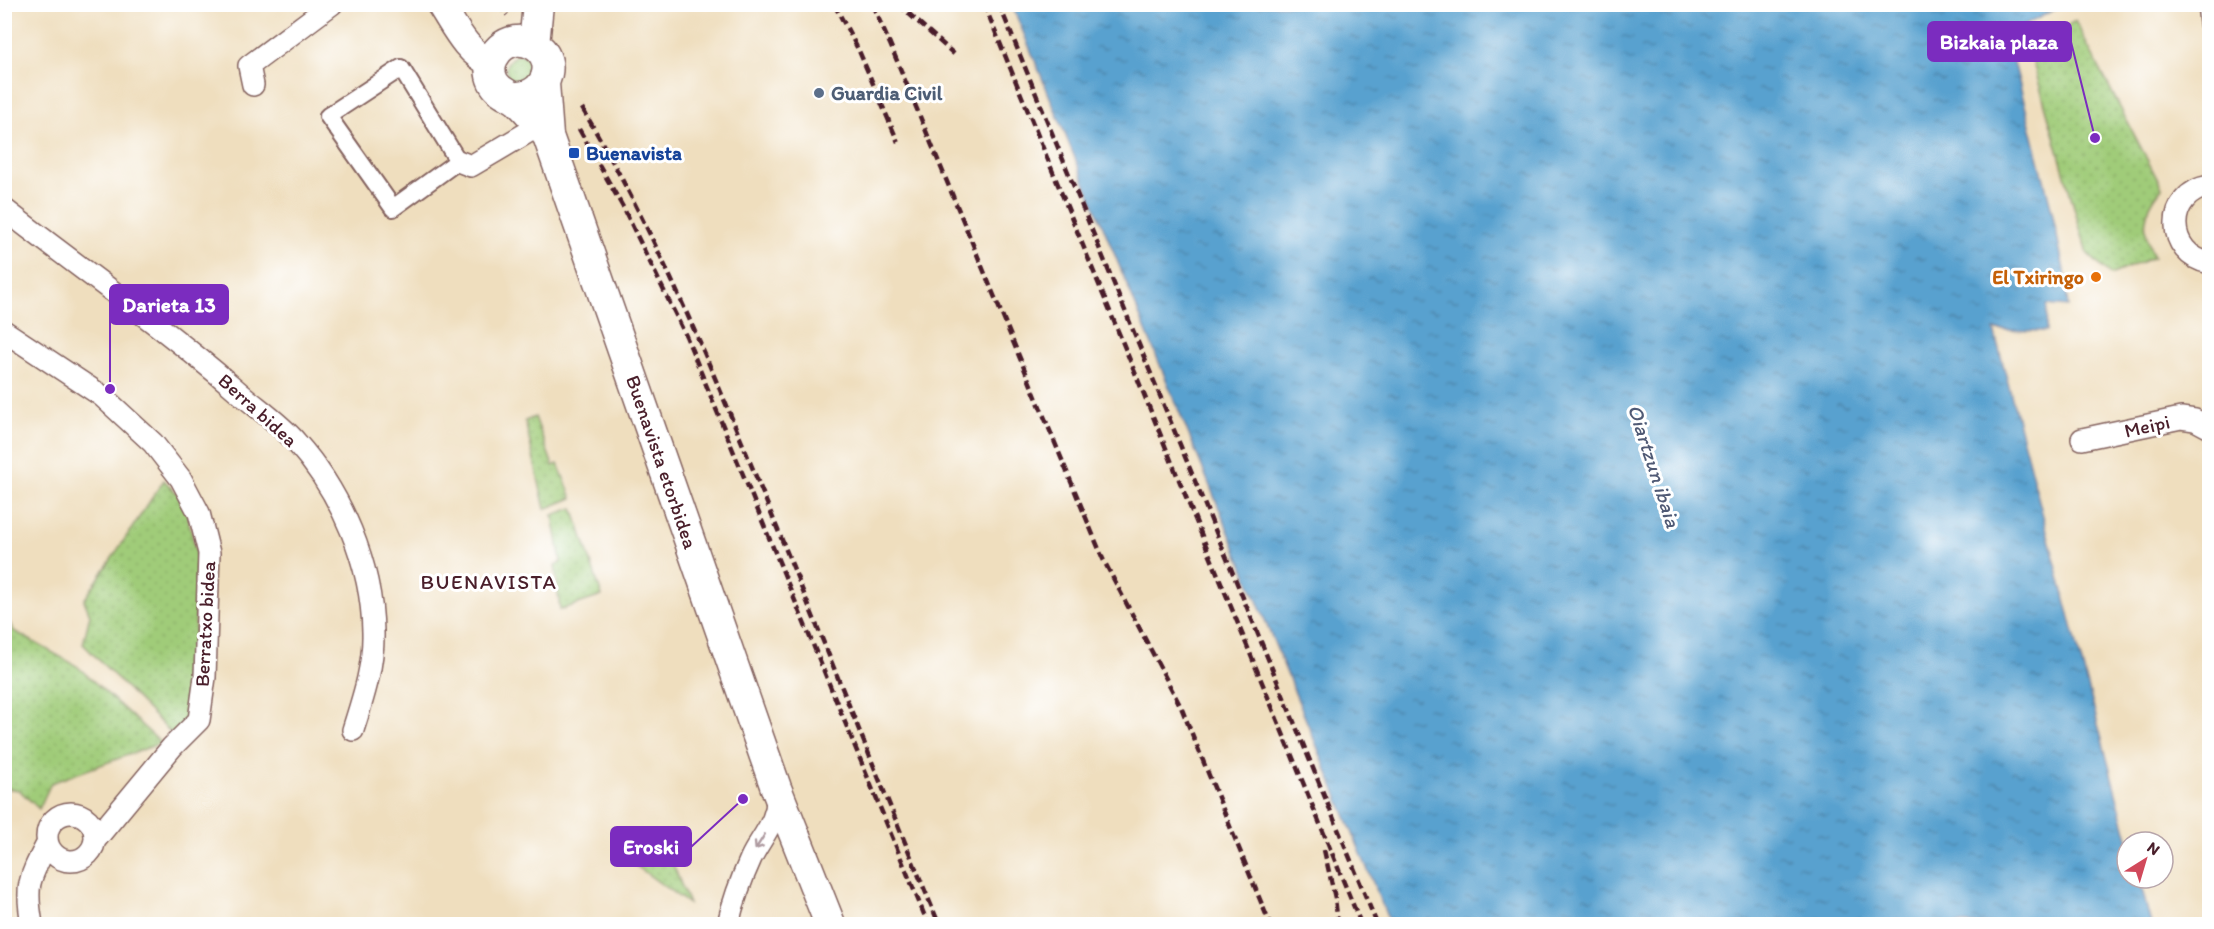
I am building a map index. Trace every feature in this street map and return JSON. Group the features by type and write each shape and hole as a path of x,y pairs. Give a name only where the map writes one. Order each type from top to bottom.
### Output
{"main road":[{"path":"491,63 498,50 512,41 534,45 538,4"},
{"name":"Buenavista etorbidea","path":"534,45 546,58 544,130 776,788 830,924"},
{"name":"Buenavista etorbidea","path":"491,63 493,81 544,130"},
{"path":"512,97 531,96 544,83"}],"street":[{"path":"253,85 249,66 332,4"},
{"path":"440,4 467,46 481,59 491,63"},
{"path":"2208,4 2210,23"},
{"path":"458,161 393,208 328,116 401,68 458,161 471,166 544,130"},
{"path":"2210,186 2192,192 2185,198 2176,216 2175,225 2181,244 2187,252 2194,258 2210,263"},
{"name":"Berra bidea","path":"4,209 184,345 296,441 328,485 346,520 363,565 370,598 373,633 372,660 353,730"},
{"name":"Berratxo bidea","path":"4,331 102,396 153,442 181,479 200,513 209,554 205,677 199,720 100,828"},
{"name":"Meipi","path":"2082,439 2181,418 2195,420 2210,428"},
{"path":"728,924 734,900 750,860 773,819 777,798 776,788"},
{"path":"77,813 100,828 94,847 82,860 74,862 52,851 46,836 48,827 60,815 77,813"},
{"path":"32,924 28,903 29,879 52,851"}],"green space":[{"path":"2075,21 2162,188 2150,205 2146,221 2147,238 2154,257 2110,275 2087,253 2029,48"},
{"path":"519,54 532,59 533,77 516,83 508,77 506,66 509,60"},
{"path":"535,417 553,466 558,464 572,498 545,509 525,421"},
{"path":"164,480 179,496 187,514 197,556 192,713 174,736 83,644 90,615 84,600"},
{"path":"573,508 602,596 560,610 555,565 561,562 553,515"},
{"path":"4,614 14,631 77,666 161,743 51,783 39,809 19,790 5,788"},
{"path":"666,847 689,904 628,860"}],"water":[{"name":"Oiartzun ibaia","path":"1012,5 2063,5 2007,35 2052,211 2065,275 2068,307 2047,305 2046,331 1994,330 2126,830 2115,830 2115,890 2142,890 2151,924 1390,924"}],"railway":[{"path":"498,4 507,15"},
{"path":"511,4 515,10"},
{"path":"834,4 859,51 898,142"},
{"path":"872,4 1103,559 1181,707 1270,924"},
{"path":"898,4 954,54"},
{"path":"984,4 1361,924"},
{"path":"999,4 1377,924"},
{"path":"582,108 634,203 703,350 939,924"},
{"path":"579,129 624,209 686,336 928,924"},
{"path":"1324,850 1335,898 1338,924"}],"place":[{"name":"Guardia Civil","path":"819,93"},
{"name":"Bizkaia plaza","path":"2095,138"},
{"name":"Buenavista","path":"574,153"},
{"name":"El Txiringo","path":"2096,277"},
{"name":"Darieta 13","path":"110,389"},
{"name":"Eroski","path":"743,799"}],"district":[{"name":"BUENAVISTA","path":"489,582"}]}
